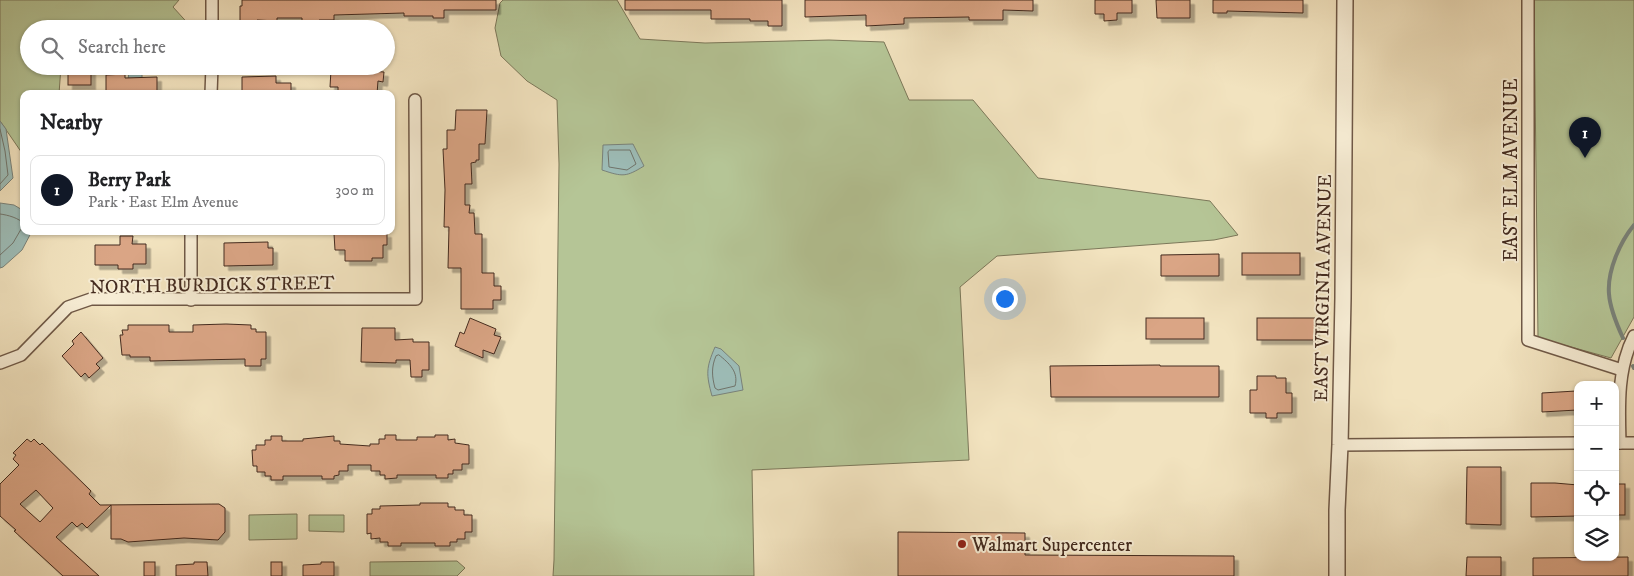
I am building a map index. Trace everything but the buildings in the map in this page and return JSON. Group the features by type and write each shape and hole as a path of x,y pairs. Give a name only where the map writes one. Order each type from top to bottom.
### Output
{"street":[{"path":"212,0 212,20"},
{"name":"EAST VIRGINIA AVENUE","path":"1337,576 1336,510 1340,445 1345,0"},
{"name":"EAST ELM AVENUE","path":"1528,0 1528,340 1622,370"},
{"path":"211,90 212,75"},
{"name":"NORTH BURDICK STREET","path":"0,362 21,355 68,308 91,299 416,299 415,100"},
{"path":"191,235 191,300"},
{"path":"1618,426 1618,403 1622,370 1634,336"},
{"path":"1619,443 1634,443"},
{"path":"1340,445 1574,444"}],"green space":[{"path":"0,0 179,0 173,7 185,20 20,20 20,75 60,75 59,90 20,90 20,150 0,121"},
{"path":"503,0 617,0 640,39 705,43 829,40 884,42 909,100 973,100 1038,178 1210,201 1238,235 1214,240 997,256 960,287 969,460 752,470 754,576 553,576 559,164 557,100 527,81 501,56 495,28 500,3"},
{"path":"1534,0 1634,0 1634,317 1611,358 1538,338"},
{"path":"297,514 297,539 249,540 249,515"},
{"path":"309,515 344,515 344,532 309,531"},
{"path":"457,561 465,568 457,576 370,576 370,562"}],"water":[{"path":"128,75 142,75 142,84 128,84"},
{"path":"0,121 6,129 13,178 0,191"},
{"path":"633,144 644,166 624,175 602,170 603,145"},
{"path":"0,203 14,205 20,209 20,235 30,235 22,250 0,268"},
{"path":"715,347 721,349 739,366 743,390 712,396 708,371"}],"waterway":[{"path":"1623,338 1611,305 1609,285 1616,257 1634,225"}],"place":[{"name":"Berry Park","path":"1585,158"},
{"name":"Walmart Supercenter","path":"962,544"}]}
